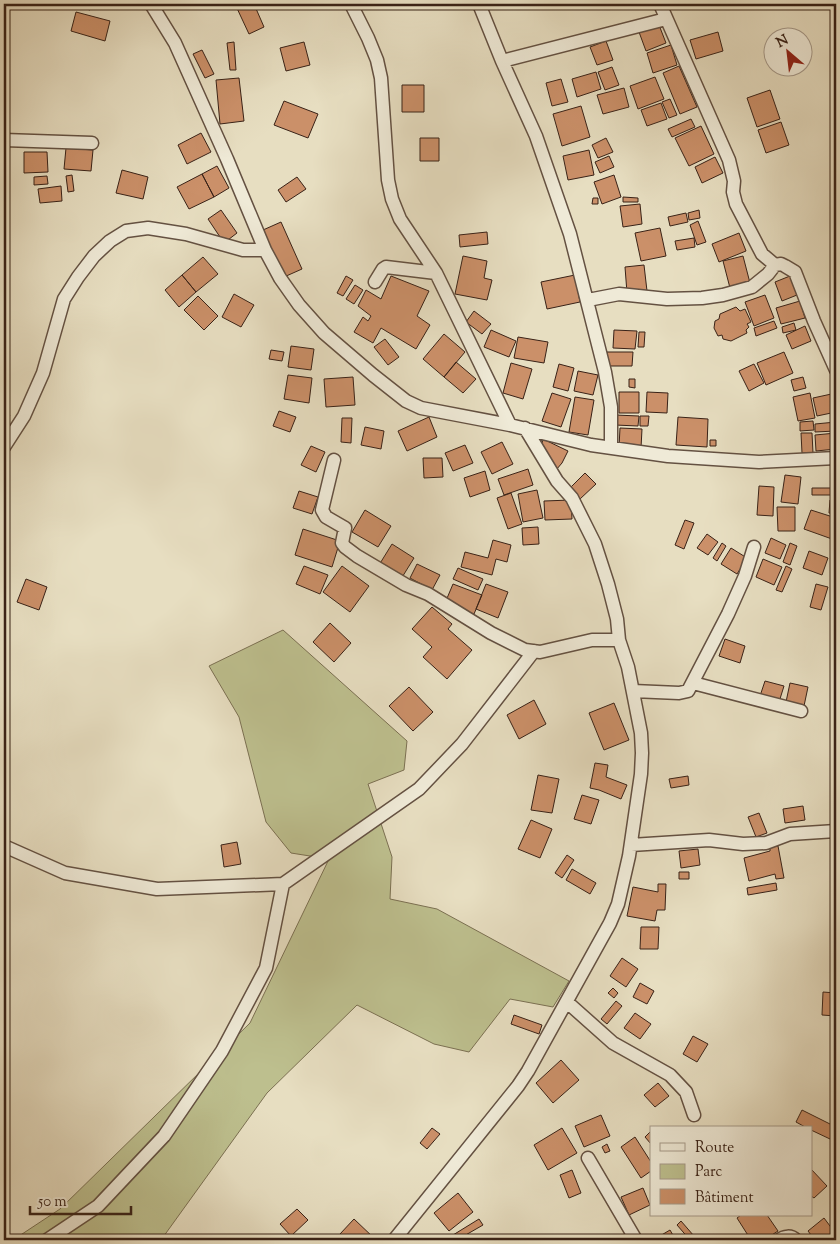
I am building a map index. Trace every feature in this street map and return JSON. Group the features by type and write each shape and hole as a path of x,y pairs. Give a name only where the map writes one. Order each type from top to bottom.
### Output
{"street":[{"path":"151,4 175,43 265,250 280,278 324,332 395,394 413,406 525,428 611,448 668,456 759,462 836,458"},
{"path":"351,4 368,38 381,78 388,180 392,199 400,219 436,273 510,425"},
{"path":"479,4 536,136 570,234 605,372 611,407 611,448"},
{"path":"660,4 729,160 734,181 733,192 736,204 762,254 775,266"},
{"path":"502,61 666,19"},
{"path":"4,140 92,143"},
{"path":"4,447 24,416 43,374 64,299 94,256 110,241 126,231 148,228 186,234 244,250 265,250"},
{"path":"588,300 619,294 666,300 702,298 745,290 758,284 775,266 780,264 795,272 836,370"},
{"path":"376,282 386,267 436,273"},
{"path":"394,1240 518,1086 567,1002 613,917 620,896 631,845 642,753 641,733 633,691 619,640 617,619 595,544 572,498 556,481 525,428"},
{"path":"334,460 322,510 326,517 345,528 342,542 345,547 365,561 406,585 428,594 491,633 525,650 534,652 546,651 592,640 619,640"},
{"path":"633,691 679,693 688,690 745,576 754,547"},
{"path":"4,846 65,873 157,889 283,884 419,789 462,744 534,652"},
{"path":"693,683 801,712"},
{"path":"631,845 709,840 743,844 766,843 790,834 836,831"},
{"path":"47,1240 98,1206 164,1136 222,1051 266,968 283,884"},
{"path":"567,1002 613,1043 670,1075 686,1092 694,1115"},
{"path":"588,1158 636,1240"},
{"path":"779,1240 782,1237 789,1236 796,1240"}],"green space":[{"path":"283,630 407,741 404,770 368,784 392,857 390,899 437,909 569,981 553,1007 510,999 469,1052 434,1044 357,1005 267,1093 161,1240 13,1240 60,1209 250,1023 329,859 291,853 266,822 239,717 209,666"}],"building":[{"path":"68,4 92,4 90,10"},
{"path":"235,4 254,4 264,27 249,34"},
{"path":"76,12 110,21 105,41 71,31"},
{"path":"659,25 666,43 646,51 639,32"},
{"path":"718,32 723,51 696,59 690,40"},
{"path":"606,41 613,60 597,65 590,47"},
{"path":"234,42 236,70 230,70 227,43"},
{"path":"304,42 310,65 286,71 280,48"},
{"path":"671,45 677,65 653,73 647,53"},
{"path":"202,50 214,74 205,78 193,54"},
{"path":"679,66 697,107 680,114 663,73"},
{"path":"612,67 619,85 605,90 598,72"},
{"path":"596,72 601,89 577,97 572,79"},
{"path":"655,77 664,99 638,109 630,86"},
{"path":"239,78 244,121 220,124 216,80"},
{"path":"561,79 568,102 552,106 546,83"},
{"path":"402,85 424,85 424,112 402,112"},
{"path":"624,88 629,107 603,114 597,95"},
{"path":"770,90 780,119 757,127 747,98"},
{"path":"670,99 677,115 669,118 662,102"},
{"path":"284,101 318,114 308,138 274,125"},
{"path":"661,103 667,119 647,126 641,110"},
{"path":"581,106 590,137 562,146 553,114"},
{"path":"691,119 695,127 672,137 668,129"},
{"path":"781,122 789,145 766,153 758,130"},
{"path":"701,126 714,154 689,166 675,138"},
{"path":"201,133 211,152 187,164 178,145"},
{"path":"420,138 439,138 439,161 420,161"},
{"path":"606,138 613,152 598,158 592,145"},
{"path":"66,148 93,150 91,171 64,169"},
{"path":"589,150 594,175 568,180 563,156"},
{"path":"24,152 47,152 48,172 24,173"},
{"path":"609,156 614,167 600,173 595,162"},
{"path":"715,157 723,173 702,183 695,167"},
{"path":"217,166 229,188 214,197 202,174"},
{"path":"122,170 148,177 143,199 116,193"},
{"path":"202,174 214,197 189,209 177,187"},
{"path":"72,175 74,191 68,192 66,176"},
{"path":"614,175 621,197 602,204 594,182"},
{"path":"47,176 48,184 34,185 34,177"},
{"path":"297,177 306,189 286,202 278,190"},
{"path":"61,186 62,201 40,203 38,189"},
{"path":"623,197 638,198 638,202 623,202"},
{"path":"593,198 598,198 598,204 592,204"},
{"path":"640,204 642,224 623,227 620,206"},
{"path":"221,210 237,233 224,243 208,219"},
{"path":"699,210 700,218 689,220 688,213"},
{"path":"686,213 688,222 670,226 668,217"},
{"path":"698,221 706,242 697,245 690,225"},
{"path":"281,222 302,269 284,277 263,230"},
{"path":"660,228 666,256 641,261 635,233"},
{"path":"487,232 488,244 460,247 459,235"},
{"path":"739,233 746,251 719,262 712,244"},
{"path":"694,238 695,247 677,250 675,241"},
{"path":"463,256 487,261 484,278 492,280 487,300 455,294"},
{"path":"743,256 750,283 730,288 723,261"},
{"path":"203,257 218,274 196,292 182,275"},
{"path":"644,265 647,291 627,293 625,267"},
{"path":"182,275 196,292 179,307 165,290"},
{"path":"575,275 580,302 547,309 541,282"},
{"path":"346,276 353,280 343,296 337,293"},
{"path":"391,276 429,291 417,316 430,325 416,349 381,328 373,343 354,332 363,317 368,321 371,316 358,306 366,290 381,299"},
{"path":"790,276 797,295 782,301 775,282"},
{"path":"355,285 363,290 354,304 346,299"},
{"path":"234,294 254,305 241,327 222,317"},
{"path":"765,295 774,318 754,326 745,302"},
{"path":"198,296 218,316 204,330 184,310"},
{"path":"800,301 805,318 781,324 776,308"},
{"path":"736,307 740,311 745,309 751,322 747,324 749,327 746,330 747,333 731,341 723,339 722,335 718,336 714,328 715,321 719,319 720,314"},
{"path":"474,311 491,324 482,334 466,322"},
{"path":"774,321 777,328 756,336 754,328"},
{"path":"794,323 796,330 783,333 782,327"},
{"path":"805,326 811,341 792,349 786,335"},
{"path":"491,330 516,341 509,357 484,347"},
{"path":"614,330 637,331 635,349 613,348"},
{"path":"639,332 645,332 644,347 638,347"},
{"path":"444,334 465,352 444,377 423,359"},
{"path":"518,337 548,342 544,363 514,358"},
{"path":"385,339 399,357 388,365 374,347"},
{"path":"291,346 314,349 311,370 288,367"},
{"path":"271,350 284,352 282,361 269,359"},
{"path":"607,352 633,352 632,366 607,366"},
{"path":"784,352 793,373 766,385 757,363"},
{"path":"456,362 476,379 463,393 444,377"},
{"path":"511,363 532,369 523,399 503,393"},
{"path":"559,364 574,368 568,391 553,387"},
{"path":"754,364 764,383 749,391 739,371"},
{"path":"578,371 598,375 593,395 574,391"},
{"path":"288,375 312,378 309,403 284,399"},
{"path":"353,377 355,405 326,407 324,379"},
{"path":"803,377 806,388 794,391 791,380"},
{"path":"629,379 635,379 635,388 629,387"},
{"path":"619,392 639,392 639,413 619,413"},
{"path":"647,392 668,393 667,413 646,412"},
{"path":"552,393 571,399 561,427 542,421"},
{"path":"810,393 815,418 798,421 793,397"},
{"path":"836,393 836,412 817,416 813,398"},
{"path":"575,397 594,400 588,435 569,432"},
{"path":"4,410 10,415 4,423"},
{"path":"279,411 296,417 290,432 273,426"},
{"path":"615,415 639,416 638,426 615,425"},
{"path":"640,416 649,416 648,426 640,426"},
{"path":"429,417 437,437 407,451 398,431"},
{"path":"678,417 708,419 707,447 676,445"},
{"path":"342,418 352,418 351,443 341,442"},
{"path":"813,421 814,430 800,431 800,422"},
{"path":"836,422 836,431 815,432 815,424"},
{"path":"365,427 384,431 381,449 361,445"},
{"path":"620,428 642,429 641,448 619,447"},
{"path":"801,433 812,433 813,453 802,453"},
{"path":"836,433 836,449 816,451 815,435"},
{"path":"543,439 568,451 556,470 541,447"},
{"path":"710,440 716,440 716,446 710,446"},
{"path":"502,442 513,464 492,474 481,452"},
{"path":"465,445 473,463 453,471 445,453"},
{"path":"311,446 325,452 316,472 301,465"},
{"path":"423,458 442,458 443,477 424,478"},
{"path":"528,469 533,485 504,495 498,479"},
{"path":"485,471 490,490 470,497 464,478"},
{"path":"585,473 596,484 580,499 570,488"},
{"path":"785,475 801,477 798,504 781,502"},
{"path":"759,486 774,487 773,516 757,515"},
{"path":"812,488 836,488 836,495 812,495"},
{"path":"537,490 543,518 523,522 518,494"},
{"path":"299,491 318,497 312,514 293,508"},
{"path":"511,493 522,524 508,529 497,498"},
{"path":"571,500 572,519 545,520 544,501"},
{"path":"830,500 836,501 836,514 829,513"},
{"path":"777,507 795,507 795,531 778,531"},
{"path":"365,510 391,526 378,547 352,532"},
{"path":"811,510 836,518 836,528 832,539 804,529"},
{"path":"685,520 694,523 684,549 675,545"},
{"path":"538,527 539,544 523,545 522,528"},
{"path":"303,529 340,541 332,567 295,555"},
{"path":"707,534 718,542 708,555 697,548"},
{"path":"771,538 786,545 780,559 765,553"},
{"path":"493,540 511,545 507,562 496,559 492,575 461,567 465,552 488,558"},
{"path":"722,543 726,546 717,561 713,558"},
{"path":"790,543 797,546 790,565 783,562"},
{"path":"392,544 414,558 401,579 379,565"},
{"path":"731,548 747,558 737,574 721,564"},
{"path":"809,551 828,558 822,575 803,568"},
{"path":"763,559 782,567 774,585 756,577"},
{"path":"417,564 440,575 432,590 410,578"},
{"path":"304,566 328,575 320,594 296,584"},
{"path":"342,566 369,586 350,612 323,592"},
{"path":"786,566 792,569 782,592 776,590"},
{"path":"458,568 483,579 478,590 453,579"},
{"path":"26,579 47,587 39,610 17,602"},
{"path":"453,584 482,595 474,614 445,603"},
{"path":"486,584 508,592 498,618 476,609"},
{"path":"816,584 828,587 821,610 810,607"},
{"path":"432,607 452,624 448,629 472,650 447,679 423,657 432,647 412,629"},
{"path":"330,623 351,643 334,662 313,642"},
{"path":"725,639 745,646 740,663 719,656"},
{"path":"765,681 784,686 779,702 760,696"},
{"path":"790,683 808,687 804,706 786,702"},
{"path":"409,687 433,712 413,731 389,706"},
{"path":"534,700 546,724 519,739 507,715"},
{"path":"614,703 629,740 604,750 589,713"},
{"path":"595,763 608,765 606,777 627,785 621,799 590,788"},
{"path":"538,775 559,779 552,813 531,810"},
{"path":"688,776 689,785 671,788 669,779"},
{"path":"582,795 599,800 591,824 574,819"},
{"path":"803,806 805,820 785,823 783,809"},
{"path":"759,813 767,833 756,837 748,817"},
{"path":"531,820 552,829 540,858 518,849"},
{"path":"237,842 241,864 224,867 221,845"},
{"path":"778,846 784,878 776,879 775,874 749,881 744,858 770,851 770,847"},
{"path":"698,849 700,865 681,868 679,851"},
{"path":"567,855 574,860 562,878 555,873"},
{"path":"572,869 596,883 590,894 566,880"},
{"path":"679,872 689,872 689,879 679,879"},
{"path":"776,883 777,890 748,895 747,888"},
{"path":"658,884 666,884 665,910 657,910 655,921 627,916 633,887 658,892"},
{"path":"641,927 659,927 658,949 640,949"},
{"path":"622,958 638,969 626,987 610,976"},
{"path":"640,983 654,991 647,1004 633,997"},
{"path":"613,988 618,993 614,998 608,993"},
{"path":"823,992 836,993 836,1016 822,1015"},
{"path":"616,1001 622,1006 607,1024 601,1019"},
{"path":"635,1013 651,1024 640,1039 624,1028"},
{"path":"514,1015 542,1025 539,1034 511,1024"},
{"path":"693,1036 708,1044 697,1062 683,1054"},
{"path":"561,1060 579,1080 553,1103 536,1083"},
{"path":"658,1083 669,1096 655,1107 644,1095"},
{"path":"802,1110 836,1127 830,1139 812,1130 812,1126 803,1126 796,1122"},
{"path":"601,1115 610,1136 584,1147 575,1126"},
{"path":"432,1128 440,1134 427,1149 420,1143"},
{"path":"562,1128 577,1153 548,1170 534,1145"},
{"path":"650,1132 650,1143 645,1137"},
{"path":"635,1137 650,1160 650,1172 641,1178 621,1147"},
{"path":"607,1144 610,1151 605,1153 602,1147"},
{"path":"572,1170 581,1193 569,1198 560,1175"},
{"path":"812,1170 827,1186 814,1198 812,1197"},
{"path":"643,1188 650,1205 629,1215 621,1197"},
{"path":"458,1193 473,1212 449,1231 434,1213"},
{"path":"297,1209 308,1220 291,1236 280,1224"},
{"path":"740,1216 768,1216 778,1231 764,1240 751,1240 737,1218"},
{"path":"824,1218 836,1234 836,1240 815,1240 808,1231"},
{"path":"354,1219 375,1239 347,1240 340,1234"},
{"path":"479,1219 483,1225 457,1240 453,1235"},
{"path":"681,1221 694,1236 690,1240 677,1225"},
{"path":"670,1230 674,1237 668,1240 653,1240"}]}
